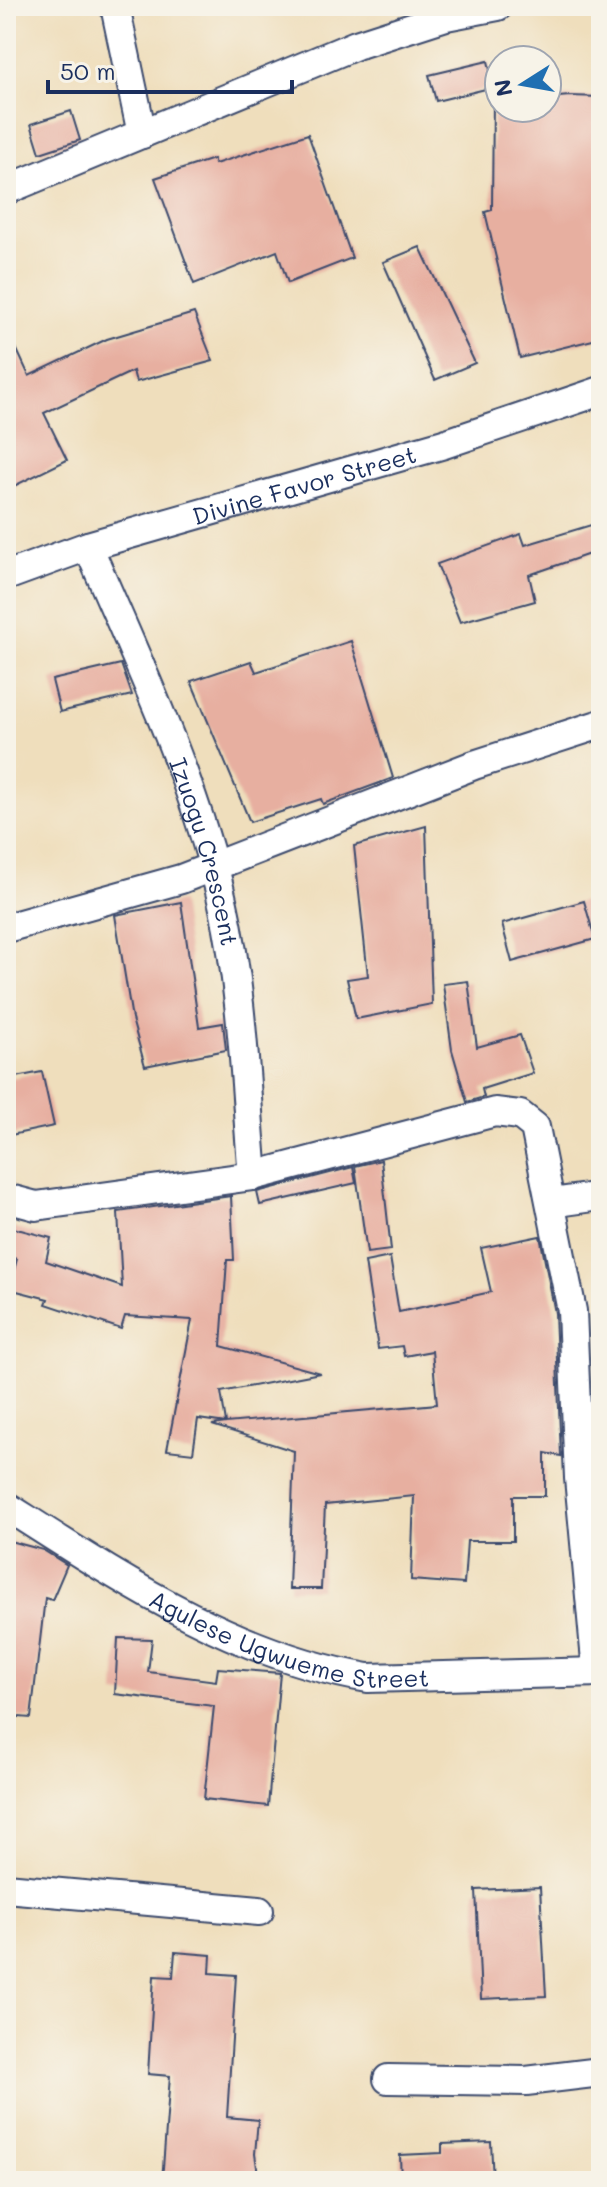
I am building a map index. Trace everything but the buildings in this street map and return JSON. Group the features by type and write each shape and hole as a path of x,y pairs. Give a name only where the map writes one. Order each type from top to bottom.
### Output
{"street":[{"path":"115,6 142,134"},
{"path":"6,190 356,45 446,16 498,6"},
{"name":"Divine Favor Street","path":"6,576 88,546 444,444 601,391"},
{"name":"Izuogu Crescent","path":"88,546 182,769 223,905 239,1009 253,1176"},
{"path":"6,928 144,890 213,867 474,765 601,724"},
{"path":"6,1198 36,1206 253,1176 495,1112 520,1115 535,1127 572,1311 579,1478 599,1672"},
{"path":"551,1203 601,1196"},
{"name":"Agulese Ugwueme Street","path":"6,1506 107,1571 191,1618 265,1651 335,1673 368,1678 599,1672"},
{"path":"6,1888 259,1911"},
{"path":"388,2079 526,2081 601,2072"}]}
